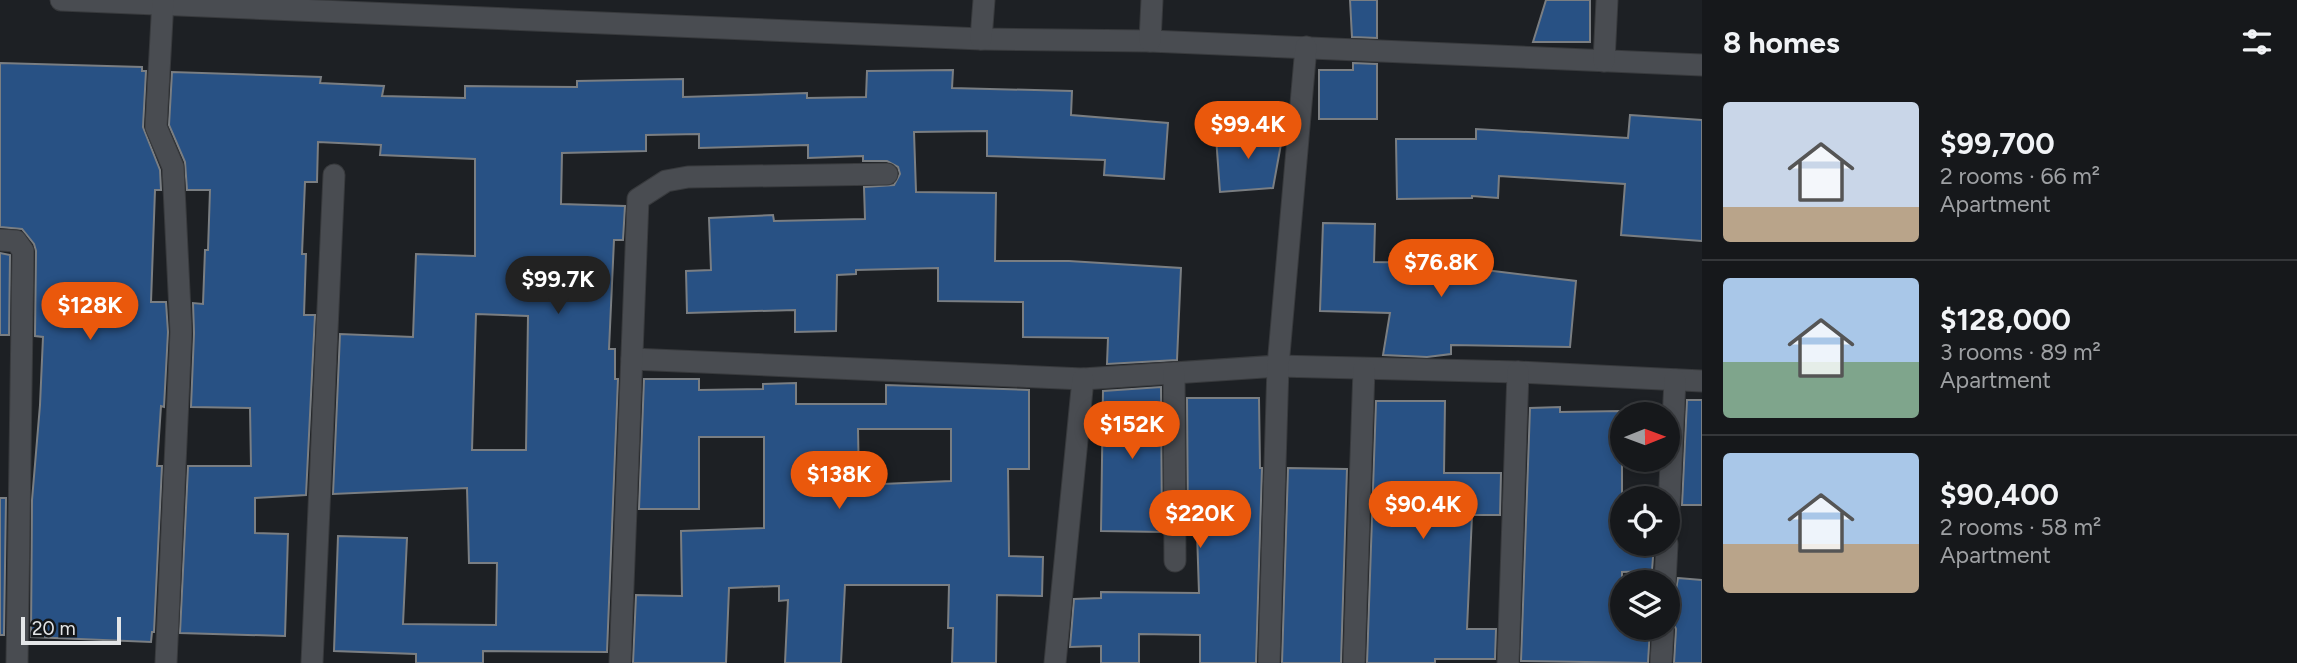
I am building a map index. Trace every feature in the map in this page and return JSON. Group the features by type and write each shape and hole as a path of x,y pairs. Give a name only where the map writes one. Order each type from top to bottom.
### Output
{"street":[{"path":"61,0 163,2 981,39 1150,41 1702,65"},
{"path":"981,39 984,0"},
{"path":"1150,41 1152,0"},
{"path":"1604,61 1607,0"},
{"path":"163,2 156,127 173,167 181,332 166,663"},
{"path":"1269,663 1278,366 1306,47"},
{"path":"620,663 638,199 666,181 688,177 887,174"},
{"path":"312,663 334,175"},
{"path":"0,240 16,241 23,251 9,478 17,663"},
{"path":"632,359 1083,379 1278,366 1518,372 1702,381"},
{"path":"1354,663 1364,369"},
{"path":"1508,663 1518,372"},
{"path":"1174,373 1175,561"},
{"path":"1055,663 1083,379"},
{"path":"1670,486 1675,380"},
{"path":"1661,663 1662,640"}],"building":[{"path":"1350,0 1377,0 1377,38 1352,37"},
{"path":"1546,0 1590,0 1590,42 1533,42"},
{"path":"0,63 142,67 142,71 146,71 143,127 160,170 161,190 155,190 151,302 166,302 168,332 164,407 161,406 157,466 162,466 154,632 151,642 31,637 32,500 43,337 35,336 34,244 22,229 0,227"},
{"path":"1353,63 1377,64 1377,119 1319,119 1319,70 1353,70"},
{"path":"953,70 952,88 1072,91 1071,115 1168,123 1164,179 1104,175 1105,160 987,156 987,131 914,132 916,192 996,193 995,261 1069,261 1181,268 1177,360 1107,364 1108,338 1023,337 1023,302 938,301 938,268 856,270 856,274 837,275 836,331 795,332 795,310 687,313 686,271 711,270 709,218 773,215 774,221 865,219 864,187 894,185 900,174 898,167 887,161 863,161 863,156 808,158 808,145 699,148 699,134 646,135 646,151 562,153 561,204 625,206 623,240 614,240 609,349 615,349 615,379 618,379 607,652 483,651 483,663 416,663 416,654 334,651 338,536 407,538 403,624 496,625 497,563 469,563 467,488 333,494 340,334 413,337 416,254 475,256 475,159 380,155 381,145 318,142 317,182 305,182 302,254 306,254 304,315 315,315 306,495 255,498 255,533 288,534 285,636 180,633 188,466 251,466 250,408 191,407 193,303 203,304 210,190 187,190 185,162 169,125 172,72 321,77 320,83 384,86 382,96 465,98 465,86 577,87 577,81 683,79 683,97 807,93 807,98 866,97 867,71","holes":["476,314 528,316 526,450 472,450"]},
{"path":"1630,115 1702,120 1702,241 1621,235 1625,184 1499,176 1498,198 1472,196 1397,199 1396,139 1476,139 1476,129 1628,138"},
{"path":"1283,133 1273,188 1220,192 1216,137"},
{"path":"1323,223 1375,224 1374,262 1428,263 1576,281 1570,347 1451,345 1451,354 1427,357 1383,355 1390,313 1320,311"},
{"path":"0,253 10,255 9,335 0,335"},
{"path":"644,379 699,379 699,390 763,389 763,384 796,383 796,404 886,404 886,385 1029,390 1029,469 1008,469 1009,556 1043,557 1042,596 997,595 996,663 952,663 953,628 948,628 949,585 845,585 841,663 785,663 788,600 779,601 779,586 729,588 726,663 633,663 636,595 682,596 681,531 764,528 764,437 699,437 699,509 639,509","holes":["858,429 951,429 951,481 859,485"]},
{"path":"1161,387 1162,532 1101,531 1103,391"},
{"path":"1187,398 1259,398 1262,468 1256,663 1200,663 1200,635 1139,634 1139,663 1101,663 1101,646 1070,647 1074,599 1101,598 1101,592 1199,593 1197,532 1188,532"},
{"path":"1687,400 1702,400 1702,505 1682,505"},
{"path":"1376,401 1445,401 1444,473 1501,473 1500,515 1472,515 1467,629 1496,629 1495,659 1435,659 1435,663 1367,663"},
{"path":"1560,407 1560,412 1610,411 1610,472 1622,472 1622,486 1610,486 1610,556 1653,556 1652,570 1610,570 1610,640 1649,640 1648,663 1521,661 1530,408"},
{"path":"1288,468 1347,469 1341,663 1282,663"},
{"path":"0,498 6,498 4,635 0,635"},
{"path":"1680,578 1702,580 1702,663 1674,663 1675,640 1680,640"}]}
